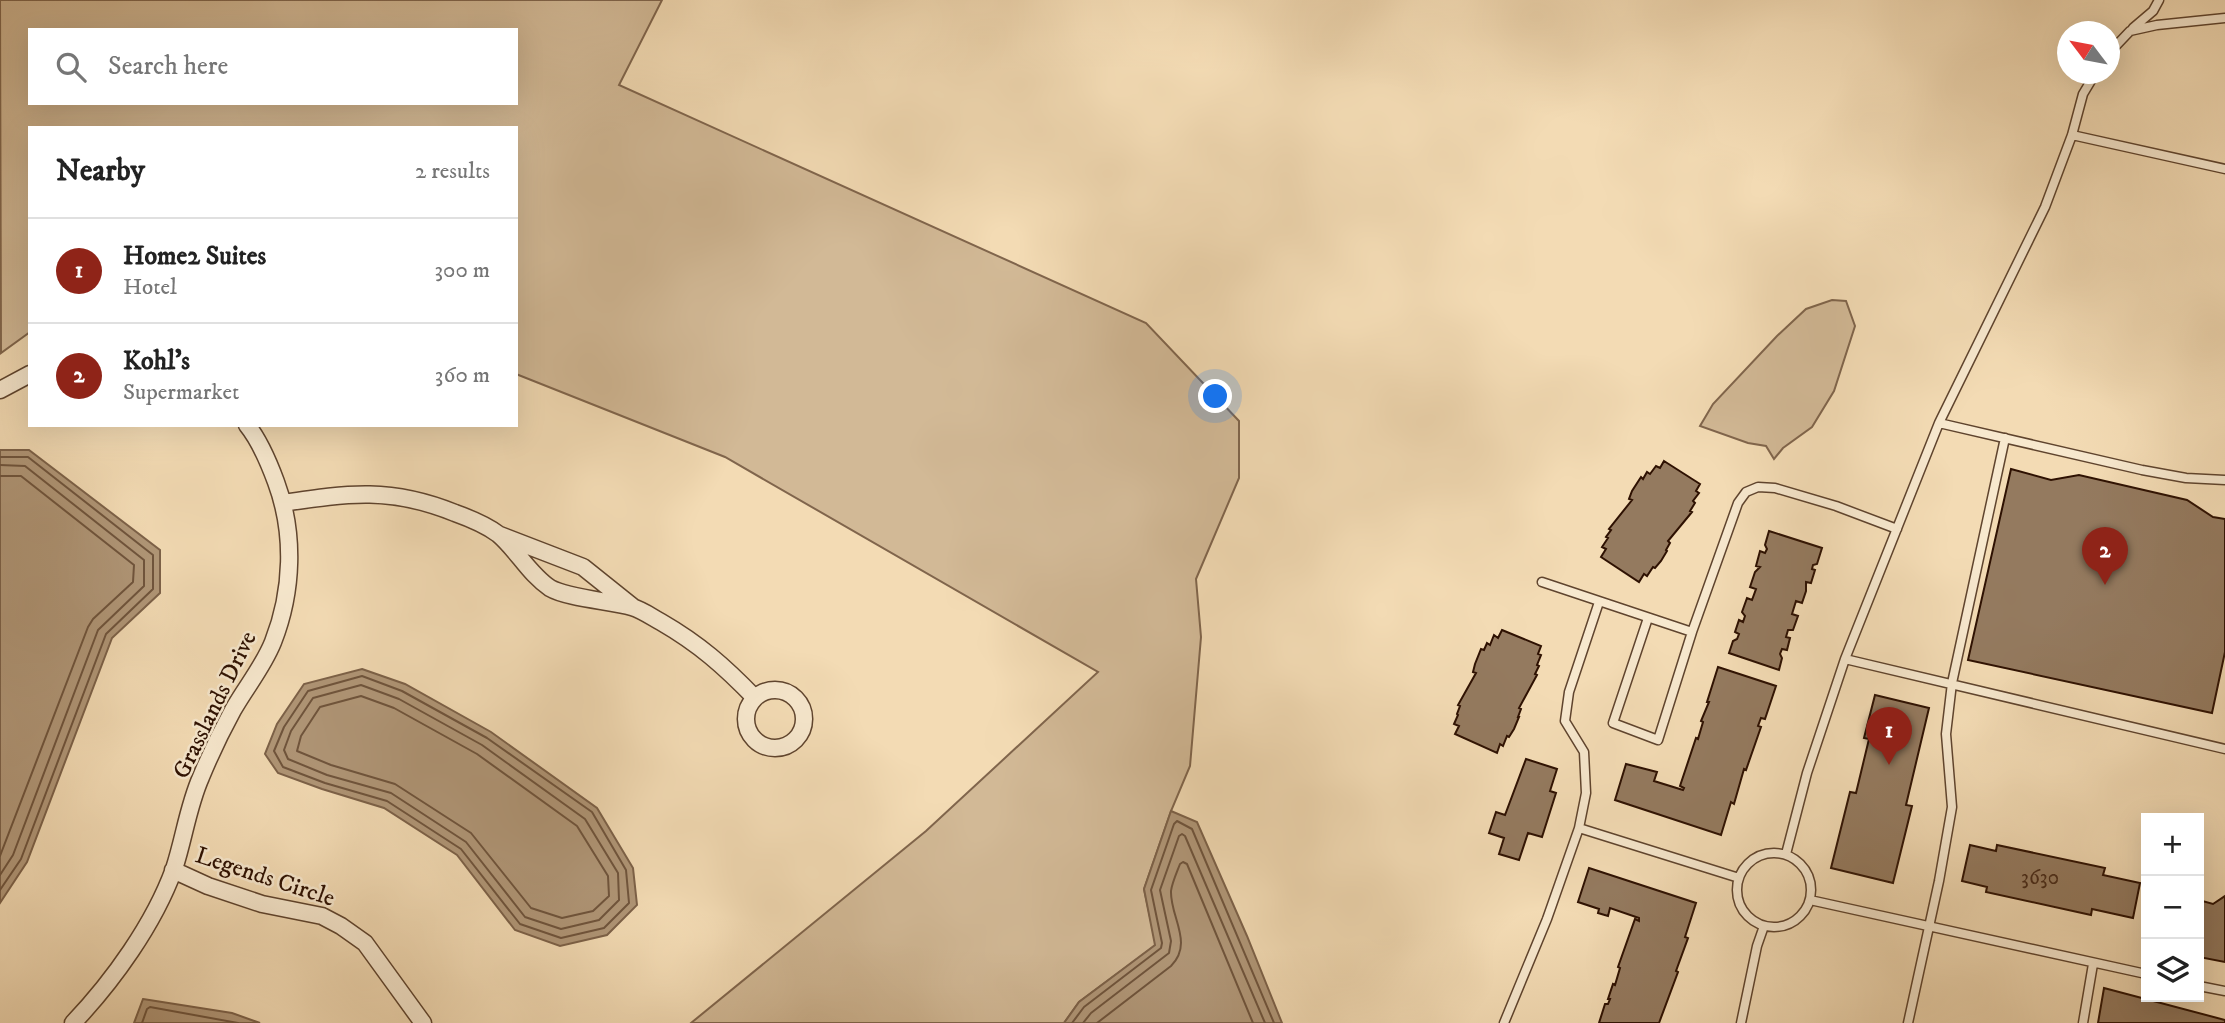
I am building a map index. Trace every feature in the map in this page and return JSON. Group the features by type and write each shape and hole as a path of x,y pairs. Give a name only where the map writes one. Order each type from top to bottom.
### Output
{"street":[{"path":"0,390 28,375"},
{"name":"Grasslands Drive","path":"73,1023 124,961 151,915 173,870 199,781 233,710 272,643 285,604 289,533 283,502 269,464 248,427"},
{"path":"283,502 346,494 389,494 439,506 469,518 498,534 583,567 634,608 694,641 755,698"},
{"path":"498,534 551,588 634,608"},
{"name":"Legends Circle","path":"173,870 208,886 261,904 322,916 341,926 365,943 423,1023"}],"lane":[{"path":"2120,41 2153,11 2159,0"},
{"path":"2130,31 2157,25 2225,19"},
{"path":"1786,854 1807,773 1845,659 1939,423 2045,207 2072,135 2083,94 2089,84"},
{"path":"2072,135 2225,169"},
{"path":"1939,423 2142,470 2186,478 2225,480"},
{"path":"1908,1023 1952,807 1946,734 1952,683 2005,438"},
{"path":"1648,618 1613,723 1658,740 1692,632 1738,503 1746,492 1758,486 1775,488 1897,529"},
{"path":"1542,582 1692,632"},
{"path":"1504,1023 1554,899 1579,828 1587,793 1584,752 1565,721 1569,692 1599,602"},
{"path":"1845,659 2225,749"},
{"path":"1579,828 1739,878"},
{"path":"1763,854 1786,854 1796,859 1810,877 1810,900 1805,911 1787,925 1764,926 1753,921 1744,912 1737,890 1739,878 1744,867 1763,854"},
{"path":"1554,899 1562,905"},
{"path":"1810,900 2141,973"},
{"path":"1741,1023 1756,946 1764,926"},
{"path":"2082,1023 2094,964"},
{"path":"2204,987 2225,991"}],"shaded area":[{"path":"0,0 662,0 619,85 1146,323 1239,421 1239,478 1196,579 1201,637 1190,766 1144,889 1156,945 1079,1002 1064,1023 691,1023 926,831 1098,672 725,457 518,375 518,126 28,126 28,333 1,353"},
{"path":"1832,300 1846,301 1855,326 1834,391 1812,427 1783,448 1774,459 1766,446 1748,443 1700,426 1713,404 1777,336 1806,309"}],"water":[{"path":"0,450 29,450 160,550 160,593 112,638 27,862 0,903"},
{"path":"362,669 405,684 491,732 597,808 633,868 637,905 607,935 560,946 515,930 457,855 384,808 278,773 265,754 277,724 304,684"},
{"path":"1171,811 1197,822 1282,1023 1064,1023 1079,1002 1155,945 1144,889"},
{"path":"143,999 232,1013 260,1023 134,1023"}],"building":[{"path":"1664,461 1700,484 1696,491 1699,493 1693,501 1695,503 1690,511 1692,512 1668,541 1670,543 1661,561 1647,576 1644,574 1639,582 1601,557 1606,549 1602,547 1608,538 1609,529 1632,500 1629,499 1632,491 1641,477 1643,479 1647,472 1650,474 1656,466 1660,468"},
{"path":"2011,469 2051,480 2079,475 2187,500 2213,517 2225,519 2225,652 2212,713 1968,660"},
{"path":"1769,531 1822,548 1817,564 1813,565 1812,569 1815,570 1811,583 1806,582 1802,603 1796,601 1792,614 1798,616 1793,630 1788,630 1786,637 1790,638 1787,650 1782,649 1780,654 1782,658 1779,670 1729,653 1739,634 1735,632 1739,620 1743,622 1745,616 1742,612 1747,598 1752,600 1756,589 1750,587 1755,572 1760,567 1756,566 1760,551 1765,553 1767,549 1765,545"},
{"path":"1502,630 1541,646 1538,654 1541,655 1535,674 1537,675 1519,708 1521,709 1514,729 1503,746 1500,744 1497,753 1455,734 1459,726 1454,724 1460,706 1458,705 1476,673 1473,672 1481,649 1484,650 1487,643 1490,645 1494,635 1498,638"},
{"path":"1718,667 1776,686 1765,719 1761,718 1758,726 1761,727 1721,835 1615,800 1626,764 1657,772 1654,781 1683,790 1680,786 1696,738 1698,739"},
{"path":"1875,695 1929,708 1906,805 1912,806 1893,883 1831,868 1850,792 1856,793 1869,739 1864,738"},
{"path":"1526,759 1557,769 1550,791 1556,793 1542,837 1528,833 1519,860 1499,854 1504,838 1489,833 1496,812 1505,815"},
{"path":"1970,845 1996,851 1997,845 2105,868 2103,875 2140,883 2133,918 2092,909 2091,915 1986,892 1987,887 1962,881"},
{"path":"1589,868 1696,903 1685,937 1688,938 1676,971 1678,972 1659,1023 1599,1023 1605,1004 1608,1004 1610,999 1613,984 1615,985 1620,968 1618,967 1635,919 1639,921 1639,918 1610,908 1608,916 1598,913 1599,909 1578,902"},
{"path":"2225,896 2225,962 2204,958 2204,901 2213,904"},
{"path":"2104,988 2141,998 2141,1002 2157,1002 2225,1020 2225,1023 2098,1023"}],"place":[{"name":"Kohl's","path":"2105,585"},
{"name":"Home2 Suites","path":"1889,765"}]}
